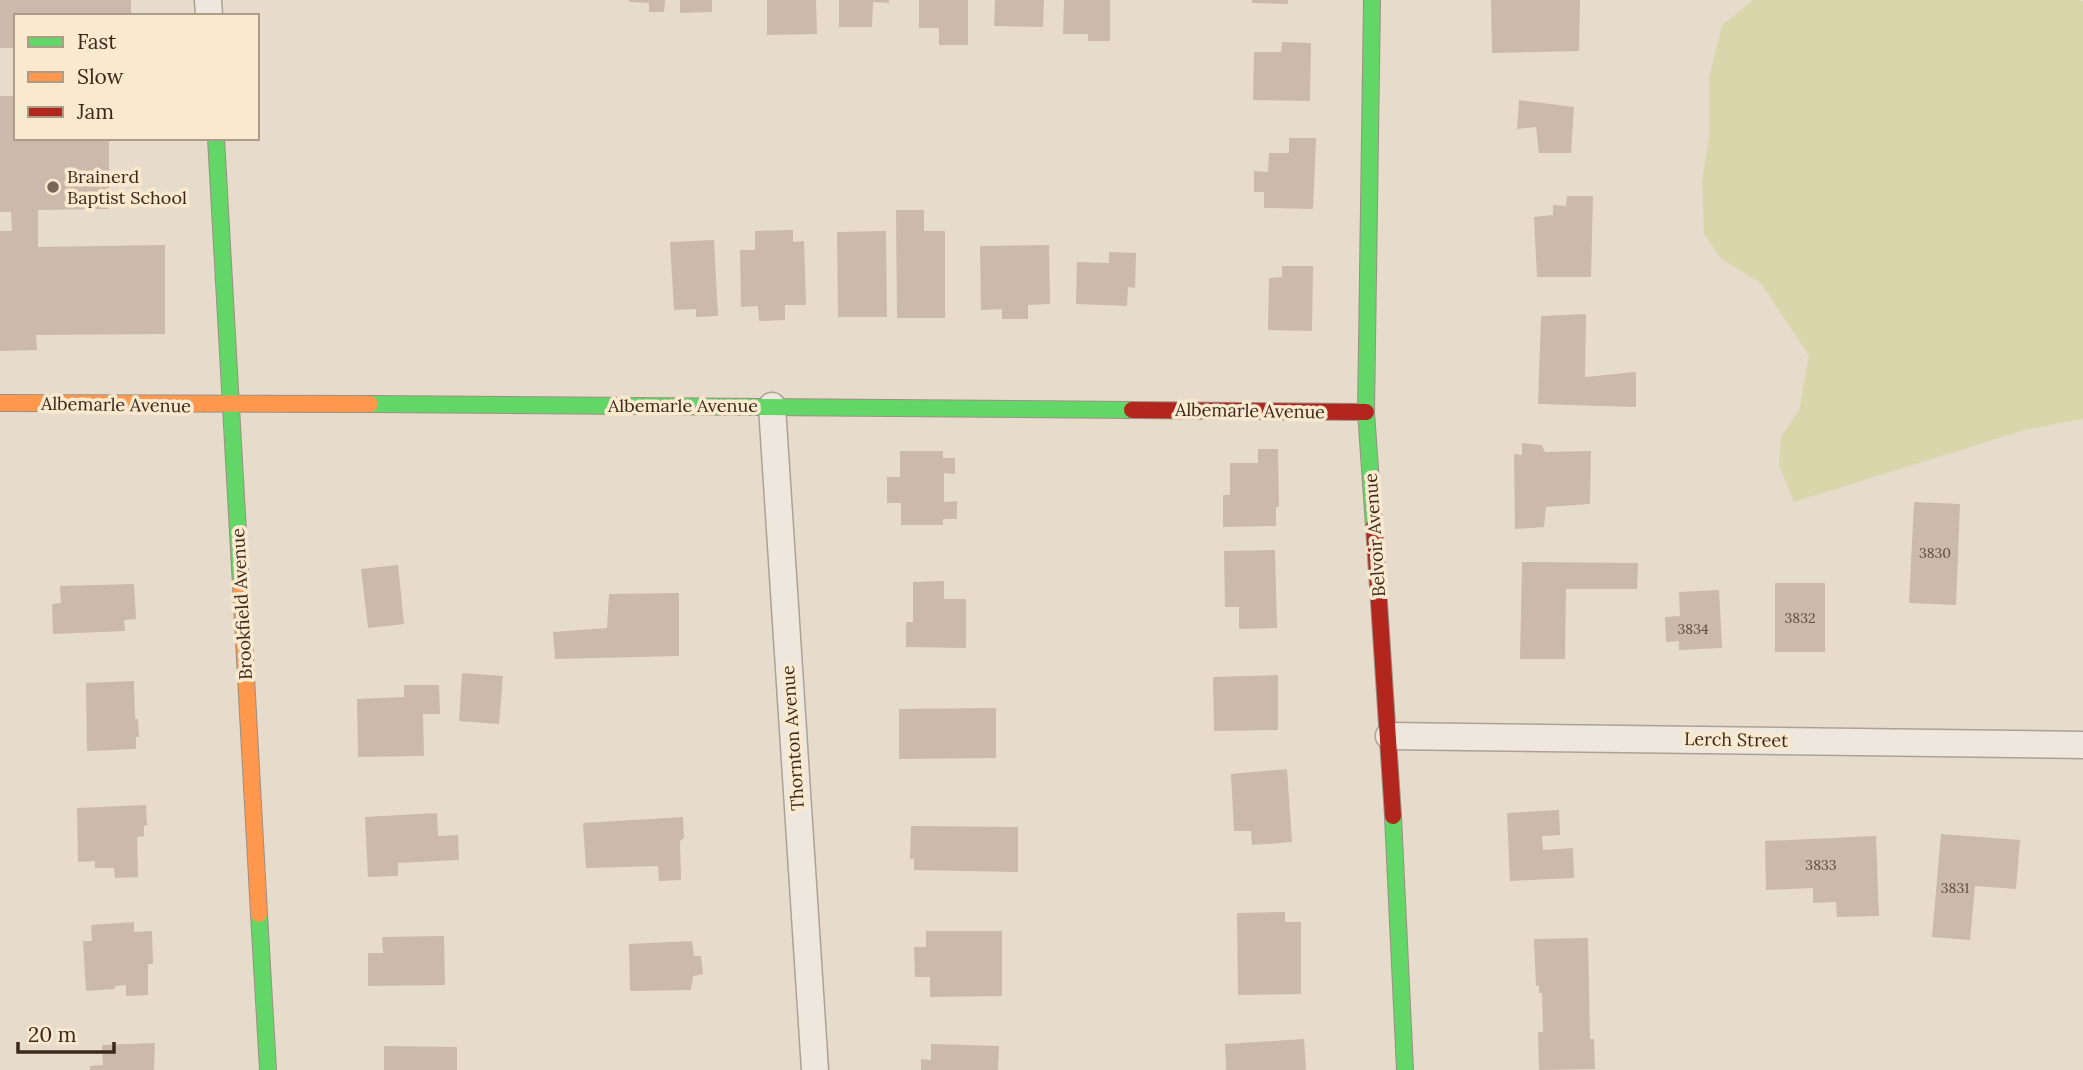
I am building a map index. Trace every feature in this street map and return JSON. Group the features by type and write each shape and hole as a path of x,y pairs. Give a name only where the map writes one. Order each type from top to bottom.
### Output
{"street":[{"name":"Belvoir Avenue","path":"1372,0 1366,412 1389,736 1405,1070"},
{"name":"Brookfield Avenue","path":"216,140 268,1070"},
{"name":"Albemarle Avenue","path":"0,403 1366,412"},
{"name":"Thornton Avenue","path":"772,406 815,1070"},
{"name":"Lerch Street","path":"1389,736 2083,745"}],"shaded area":[{"path":"1753,0 2083,2 2083,419 2028,429 1794,502 1779,466 1781,437 1799,410 1809,356 1761,283 1721,259 1704,234 1702,181 1709,138 1709,78 1722,25"}],"building":[{"path":"0,0 131,0 131,14 14,14 14,48 0,48"},
{"path":"629,0 665,0 664,12 649,12 649,3"},
{"path":"680,0 712,0 712,12 680,13"},
{"path":"767,0 816,0 817,34 767,35"},
{"path":"839,0 889,0 889,3 873,2 872,27 839,27"},
{"path":"919,0 968,0 968,45 939,45 939,28 919,28"},
{"path":"995,0 1044,0 1043,27 994,26"},
{"path":"1064,0 1110,0 1110,41 1088,41 1088,34 1063,34"},
{"path":"1252,0 1288,0 1288,4 1252,3"},
{"path":"1491,0 1580,0 1579,51 1492,53"},
{"path":"1282,42 1311,43 1310,101 1253,100 1254,52 1281,52"},
{"path":"0,96 14,96 14,140 109,140 109,209 38,210 38,247 165,245 165,334 36,335 37,350 0,351 0,231 12,231 11,212 0,212"},
{"path":"1519,100 1574,107 1571,153 1539,153 1536,127 1517,129"},
{"path":"1289,138 1316,138 1313,209 1264,208 1264,192 1254,192 1254,171 1268,172 1269,153 1289,153"},
{"path":"1567,196 1593,196 1591,277 1537,277 1534,217 1553,215 1553,205 1566,206"},
{"path":"896,210 924,210 924,231 945,231 945,318 897,318"},
{"path":"793,230 793,242 804,241 806,305 785,305 785,320 759,321 758,306 741,307 740,250 755,250 755,231"},
{"path":"886,231 887,317 838,317 837,232"},
{"path":"714,240 718,316 696,317 696,309 674,310 670,242"},
{"path":"1049,245 1050,304 1028,305 1028,319 1002,319 1002,309 981,310 980,246"},
{"path":"1109,252 1136,253 1135,288 1128,287 1127,306 1076,304 1077,262 1109,263"},
{"path":"1282,266 1313,266 1312,331 1268,330 1269,278 1282,277"},
{"path":"1586,314 1585,377 1636,372 1636,407 1538,404 1541,316"},
{"path":"1522,443 1542,445 1545,452 1591,451 1590,504 1546,507 1544,527 1515,529 1514,454 1522,455"},
{"path":"1258,449 1278,449 1279,507 1276,507 1276,526 1223,527 1223,495 1230,495 1230,463 1258,463"},
{"path":"900,451 943,451 943,458 955,458 955,474 944,473 944,502 957,501 957,519 943,519 943,525 901,525 901,503 887,503 887,477 900,477"},
{"path":"1914,502 1960,504 1956,605 1909,603"},
{"path":"1275,550 1277,628 1239,629 1239,607 1225,607 1224,551"},
{"path":"1522,562 1638,563 1637,589 1566,589 1565,659 1520,659"},
{"path":"398,565 404,624 368,628 361,569"},
{"path":"944,581 944,599 966,599 966,648 906,647 906,622 913,622 913,582"},
{"path":"1775,583 1825,583 1825,652 1775,652"},
{"path":"134,584 136,619 124,620 125,631 53,634 52,604 61,603 60,586"},
{"path":"1719,590 1722,648 1679,650 1679,641 1666,642 1665,617 1680,616 1679,592"},
{"path":"679,593 679,656 555,659 553,632 607,628 609,594"},
{"path":"462,673 503,676 499,724 459,721"},
{"path":"1278,675 1278,730 1214,731 1213,677"},
{"path":"134,681 135,719 138,719 139,737 136,737 136,749 87,751 86,683"},
{"path":"404,685 439,685 440,714 423,714 424,756 358,757 357,699 404,697"},
{"path":"996,708 996,758 899,759 899,709"},
{"path":"1287,769 1292,842 1252,845 1251,831 1234,831 1231,774"},
{"path":"146,805 147,826 144,825 144,836 137,837 138,877 115,878 114,868 95,868 95,861 78,862 77,808"},
{"path":"1559,810 1560,835 1542,836 1543,850 1573,848 1574,878 1510,881 1507,813"},
{"path":"437,813 438,836 458,835 459,860 398,863 398,876 368,877 365,817"},
{"path":"683,817 684,838 680,841 681,880 659,881 658,866 586,868 583,823"},
{"path":"911,826 1018,827 1018,872 914,870 914,859 910,859"},
{"path":"1941,834 2020,840 2016,889 1975,886 1970,940 1932,937"},
{"path":"1876,836 1879,916 1837,917 1836,902 1813,903 1813,888 1766,890 1765,841"},
{"path":"1285,912 1285,922 1301,922 1301,994 1238,995 1237,913"},
{"path":"134,922 134,932 152,931 153,964 148,964 148,995 126,996 126,985 115,986 115,989 86,991 83,941 92,941 91,925"},
{"path":"926,931 1002,931 1002,996 930,997 930,977 915,977 914,947 926,947"},
{"path":"444,936 445,985 368,986 368,953 383,953 382,937"},
{"path":"1588,938 1590,1039 1594,1039 1595,1069 1539,1070 1538,1032 1543,1032 1542,993 1539,993 1539,985 1536,986 1534,939"},
{"path":"692,941 694,956 701,956 703,974 693,976 691,990 630,991 629,944"},
{"path":"1304,1039 1306,1070 1226,1070 1225,1044"},
{"path":"155,1043 154,1070 90,1070 90,1066 103,1065 102,1045"},
{"path":"931,1044 999,1046 998,1070 921,1070 921,1059 931,1060"},
{"path":"384,1046 457,1047 457,1070 384,1070"}],"traffic: fast":[{"path":"1372,0 1366,412 1374,526"},
{"path":"216,140 241,586"},
{"path":"370,404 1132,410"},
{"path":"1393,816 1405,1070"},
{"path":"259,914 268,1070"}],"traffic: slow":[{"path":"0,403 370,404"},
{"path":"241,586 259,914"}],"traffic: jam":[{"path":"1132,410 1366,412"},
{"path":"1374,526 1393,816"}],"place":[{"name":"Brainerd Baptist School","path":"53,187"}]}
